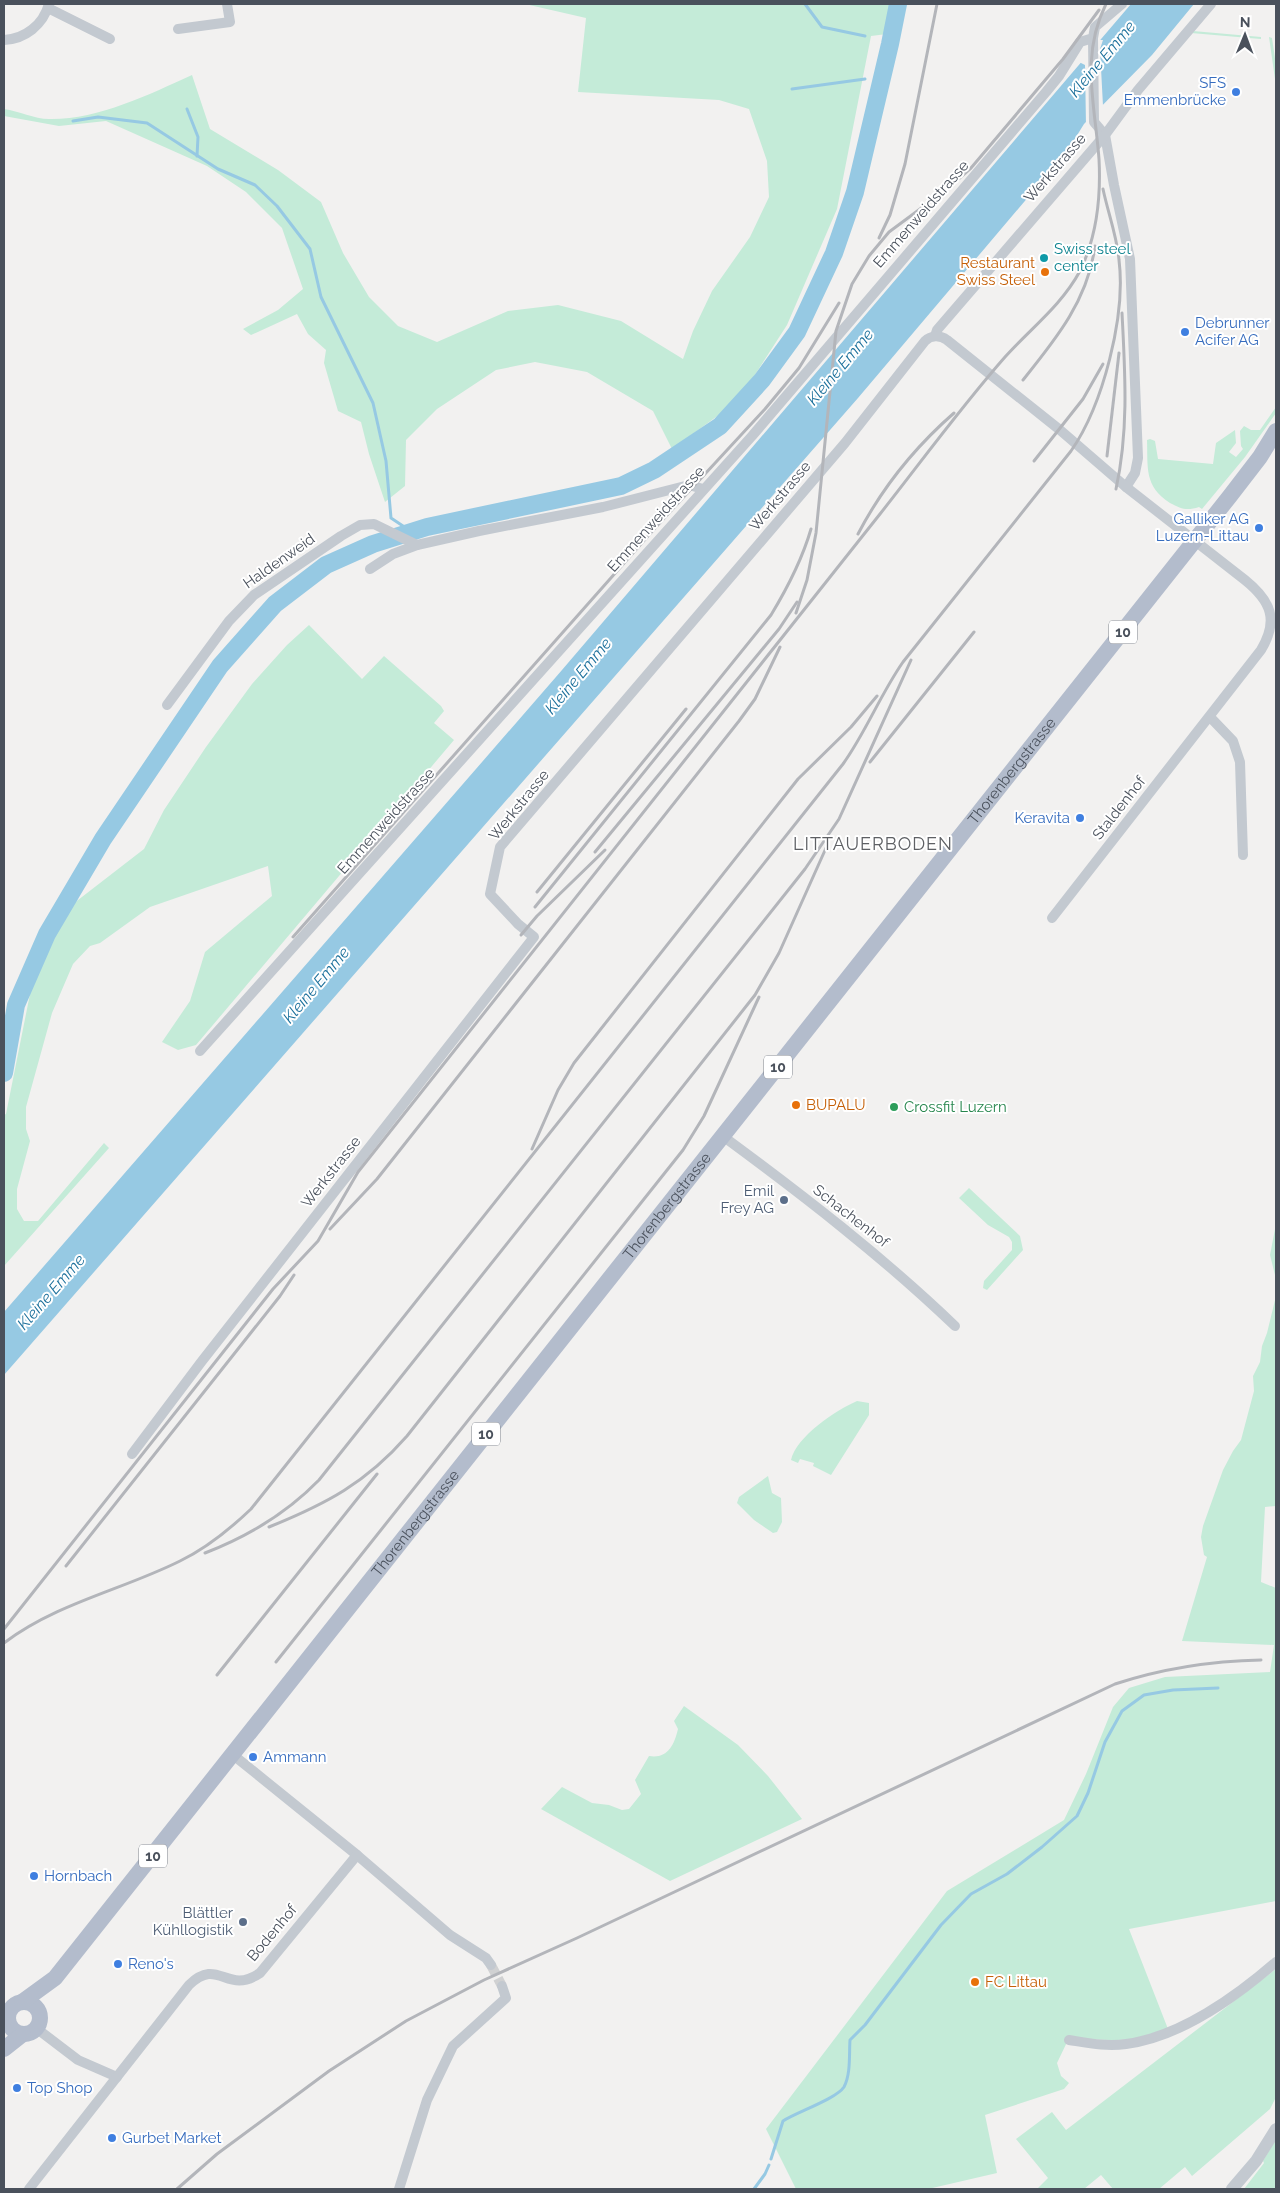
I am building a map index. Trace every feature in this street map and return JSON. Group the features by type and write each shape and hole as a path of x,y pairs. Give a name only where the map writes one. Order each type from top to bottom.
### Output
{"main road":[{"name":"Thorenbergstrasse","path":"33,2026 55,1978 724,1137 1260,457 1276,431"},
{"name":"Thorenbergstrasse","path":"22,2002 55,1978"},
{"path":"4,2049 33,2026 34,2005 22,2002"},
{"name":"10","path":"22,2002 10,2009 6,2027 14,2032 33,2026"}],"street":[{"path":"178,29 230,22 227,4"},
{"name":"Emmenweidstrasse","path":"200,1051 834,342 862,306 1046,92 1059,76 1080,42 1093,43 1095,27 1122,4"},
{"path":"1093,43 1094,119 1095,124 1105,135 1138,90 1211,4"},
{"path":"4,40 31,31 40,23 48,6 110,39"},
{"name":"Werkstrasse","path":"132,1454 202,1361 534,937 518,924 490,894 500,847 845,443 927,338 935,336 936,331 943,322 1105,135"},
{"name":"Werkstrasse","path":"1105,135 1130,259 1138,458 1135,473 1126,487"},
{"path":"935,336 947,340 991,374 1126,487 1194,540"},
{"path":"370,569 413,543 603,507 689,485 703,489"},
{"name":"Haldenweid","path":"167,705 229,621 254,595 360,525 374,524 388,529 413,543"},
{"name":"Staldenhof","path":"1052,918 1210,717 1261,650 1269,634 1271,619 1268,604 1259,591 1194,540"},
{"path":"1210,717 1233,741 1240,762 1243,855"},
{"name":"Schachenhof","path":"724,1137 821,1210 911,1283 955,1326"},
{"path":"232,1754 357,1855 450,1935 486,1958 491,1965"},
{"name":"Bodenhof","path":"29,2189 189,1985 198,1976 216,1974 230,1980 243,1981 249,1980 260,1973 357,1855"},
{"path":"1069,2040 1104,2045 1124,2044 1141,2042 1161,2035 1210,2012 1258,1978 1276,1962"},
{"path":"399,2189 427,2100 453,2046 506,1998 502,1986"},
{"path":"33,2026 78,2060 117,2077"},
{"path":"1232,2189 1256,2162 1276,2129"}],"green space":[{"path":"525,4 892,4 887,34 871,36 837,209 787,325 738,401 672,449 653,411 587,372 535,362 496,370 437,409 406,440 405,486 385,502 369,454 361,422 338,411 324,363 326,350 308,334 297,314 251,335 243,329 278,310 303,289 282,228 246,192 207,166 106,121 59,126 4,116 4,109 43,119 67,118 104,111 192,75 210,129 278,170 321,202 343,253 369,297 398,326 437,342 508,311 558,305 621,321 683,359 693,331 712,291 750,237 769,197 767,161 749,109 719,100 578,92 586,18"},
{"path":"1193,31 1261,37 1261,39 1191,33"},
{"path":"1269,37 1272,38 1276,65 1276,86"},
{"path":"1276,407 1276,413 1245,457 1202,509 1199,507 1184,509 1177,507 1162,497 1156,490 1149,476 1147,440 1155,441 1158,459 1213,464 1216,443 1235,430 1236,443 1229,452 1236,457 1243,449 1240,431 1244,426 1251,430 1260,430"},
{"path":"309,625 362,679 384,656 441,706 444,711 434,723 454,740 196,1045 178,1050 162,1042 190,1001 205,952 272,896 268,866 150,907 100,943 90,946 73,964 52,1013 26,1107 26,1129 30,1141 17,1189 17,1209 24,1221 38,1221 104,1143 109,1148 4,1266 4,1115 6,1114 32,984 69,907 144,849 164,810 206,747 252,684 287,645"},
{"path":"969,1188 1020,1236 1023,1250 987,1290 983,1288 984,1281 1012,1250 1012,1242 1009,1237 988,1225 959,1198"},
{"path":"1276,1224 1276,1279 1270,1255"},
{"path":"1276,1296 1276,1506 1265,1507 1261,1582 1276,1588 1276,1901 1129,1929 1168,2029 1131,2039 1069,2038 1057,2063 1061,2076 1069,2083 1064,2089 985,2115 997,2173 928,2189 796,2189 766,2129 947,1891 1064,1820 1086,1774 1113,1707 1129,1688 1165,1677 1270,1672 1274,1645 1182,1641 1207,1557 1204,1555 1201,1537 1203,1526 1223,1470 1241,1440 1254,1391 1253,1376 1260,1362 1262,1346"},
{"path":"857,1401 869,1403 869,1415 831,1475 813,1466 814,1463 800,1459 798,1463 791,1460 800,1442 818,1425"},
{"path":"768,1476 772,1493 781,1498 782,1522 777,1532 773,1533 754,1520 737,1503 739,1497"},
{"path":"684,1706 738,1745 768,1776 802,1819 670,1881 541,1809 562,1787 592,1803 609,1805 622,1810 629,1809 641,1794 635,1780 649,1756 661,1755 672,1746 678,1729 674,1721"},
{"path":"1276,1969 1276,2097 1270,2109 1192,2176 1185,2167 1159,2189 1113,2189 1101,2175 1084,2189 1037,2189 1048,2178 1016,2139 1052,2112 1066,2130"},
{"path":"1276,2139 1276,2189 1244,2189 1264,2163 1263,2161"}],"water":[{"name":"Kleine Emme","path":"1131,4 1194,4 1152,55 1084,124 1057,163 858,398 4,1375 4,1312 562,670"}],"pier":[{"path":"1099,40 1103,40 1100,49 1103,106 1086,126 1085,65 1079,62"}],"waterway":[{"path":"805,4 822,27 865,36"},
{"path":"4,1073 16,1005 47,934 103,839 220,666 275,604 326,565 373,544 427,527 621,486 654,470 720,426 762,380 797,332 834,253 855,192 898,4"},
{"path":"792,89 865,79"},
{"path":"187,109 198,137 197,156"},
{"path":"73,121 98,117 147,123 218,169 255,185 277,206 310,249 321,297 373,403 386,461 391,518 412,532"},
{"path":"771,2159 783,2121 825,2101 840,2092 844,2087 849,2070 850,2040 865,2025 941,1925 971,1894 1007,1874 1042,1847 1077,1816 1088,1793 1105,1742 1122,1711 1144,1695 1173,1690 1218,1688"},
{"path":"754,2189 769,2165"}],"tunnel":[{"path":"491,1965 502,1986"}],"railway":[{"path":"879,238 890,215 905,164 937,4"},
{"path":"4,1629 273,1289 318,1241 358,1172 957,415 1005,357 1055,306 1072,284 1086,258 1097,216 1099,159 1091,80 1091,61 1093,42 1106,4"},
{"path":"796,613 807,580 816,533 836,331 852,284 869,256 889,232 947,189 971,168 1063,59 1099,10"},
{"path":"4,1643 46,1617 190,1556 217,1538 251,1509 843,764 903,662 1071,451 1083,432 1093,410 1110,359 1119,307 1119,260 1103,189"},
{"path":"1023,380 1069,318 1085,284 1095,246"},
{"path":"293,937 656,527 765,409 799,368 839,303"},
{"path":"1116,489 1123,445 1124,423 1125,379 1122,313"},
{"path":"1107,456 1119,353"},
{"path":"1034,461 1083,399 1103,364"},
{"path":"858,534 867,517 900,469 939,426 954,413"},
{"path":"535,907 771,615 794,573 811,529"},
{"path":"595,852 779,629 797,602"},
{"path":"870,762 974,632"},
{"path":"330,1229 377,1179 739,721 755,699 780,647"},
{"path":"205,1553 237,1539 266,1523 280,1514 319,1480 805,869 839,819 911,660"},
{"path":"532,1149 558,1090 574,1063 798,779 851,727 877,696"},
{"path":"537,892 686,709"},
{"path":"269,1527 309,1510 344,1490 376,1467 407,1436 755,995 779,953 826,848"},
{"path":"521,935 537,916 605,850"},
{"path":"276,1662 683,1150 704,1116 759,997"},
{"path":"66,1566 280,1296 294,1275"},
{"path":"217,1675 377,1474"},
{"path":"177,2189 217,2154 329,2071 406,2021 484,1980 1115,1684 1187,1666 1261,1660"}],"place":[{"name":"SFS Emmenbrücke","path":"1236,92"},
{"name":"Swiss steel center","path":"1044,258"},
{"name":"Restaurant Swiss Steel","path":"1045,272"},
{"name":"Debrunner Acifer AG","path":"1185,332"},
{"name":"Galliker AG Luzern-Littau","path":"1259,528"},
{"name":"Keravita","path":"1080,818"},
{"name":"BUPALU","path":"796,1105"},
{"name":"Crossfit Luzern","path":"894,1107"},
{"name":"Emil Frey AG","path":"784,1200"},
{"name":"Ammann","path":"253,1757"},
{"name":"Hornbach","path":"34,1876"},
{"name":"Blättler Kühllogistik","path":"243,1922"},
{"name":"Reno's","path":"118,1964"},
{"name":"FC Littau","path":"975,1982"},
{"name":"Top Shop","path":"17,2088"},
{"name":"Gurbet Market","path":"112,2138"}],"district":[{"name":"LITTAUERBODEN","path":"873,843"}]}
